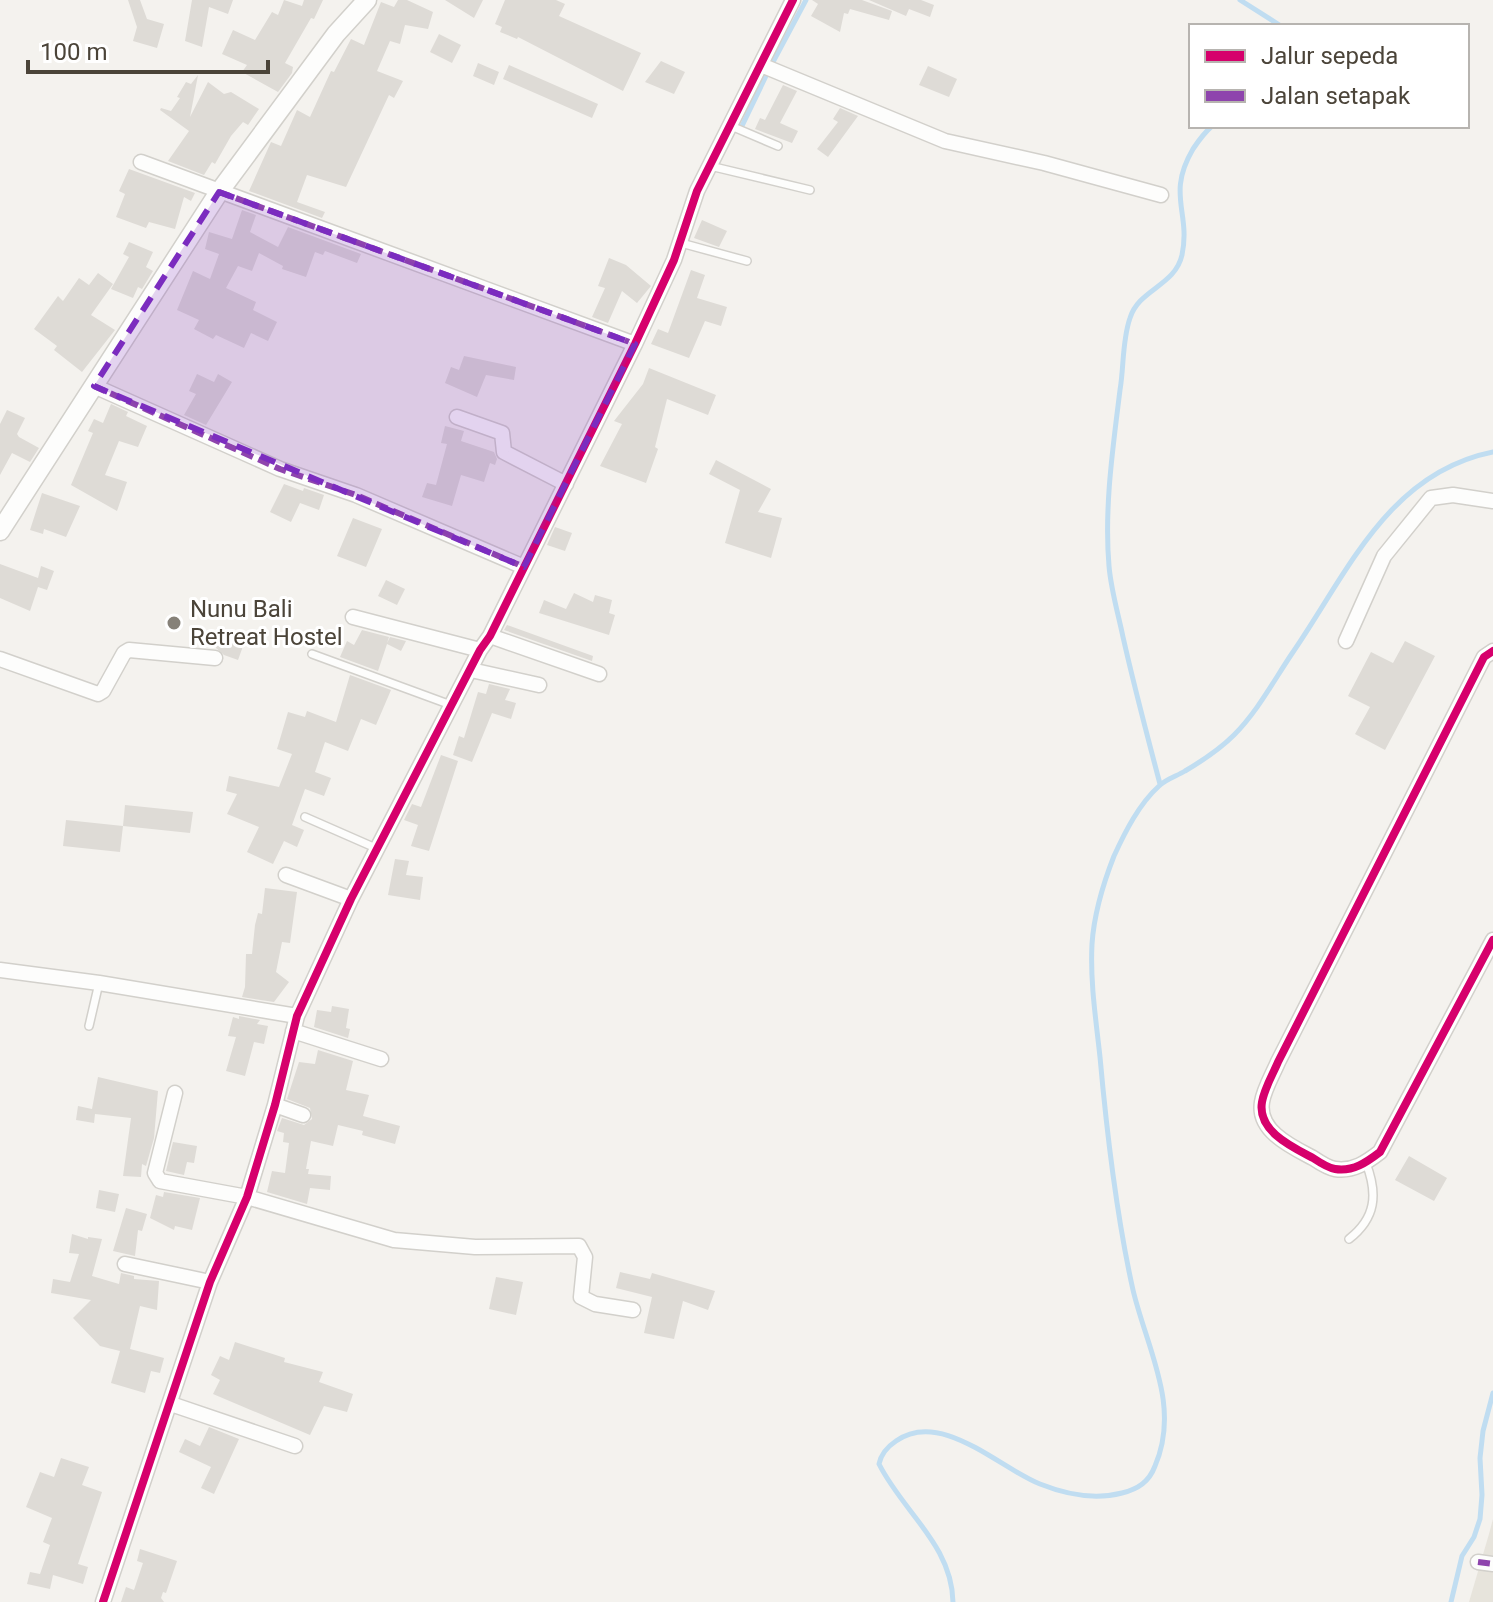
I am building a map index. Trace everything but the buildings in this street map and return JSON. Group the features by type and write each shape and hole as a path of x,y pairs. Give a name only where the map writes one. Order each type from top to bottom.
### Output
{"street":[{"path":"0,531 6,506 96,387 336,34 367,0"},
{"path":"103,1602 210,1282 247,1197 275,1105 297,1016 351,899 490,636 635,344 674,260 697,191 793,0"},
{"path":"761,65 945,141 1044,163 1161,195"},
{"path":"141,162 635,344"},
{"path":"96,387 280,469 356,495 524,567"},
{"path":"457,417 502,433 504,452 566,484"},
{"path":"1346,641 1384,556 1431,498 1453,495 1493,501"},
{"path":"353,617 480,650"},
{"path":"490,636 599,674"},
{"path":"0,659 98,694 129,650 215,658"},
{"path":"1493,651 1484,657 1278,1062 1261,1103 1271,1131 1291,1147 1334,1169 1366,1163 1380,1152 1493,940"},
{"path":"471,670 539,685"},
{"path":"286,875 351,899"},
{"path":"0,970 297,1016"},
{"path":"293,1031 381,1059"},
{"path":"175,1093 155,1178 160,1181 247,1197 394,1240 475,1247 579,1246 585,1257 581,1297 595,1304 633,1310"},
{"path":"275,1105 303,1115"},
{"path":"125,1264 210,1282"},
{"path":"171,1404 295,1446"}],"lane":[{"path":"731,126 778,146"},
{"path":"710,166 810,190"},
{"path":"679,243 747,261"},
{"path":"312,654 453,706"},
{"path":"305,817 378,849"},
{"path":"89,1026 99,983"},
{"path":"1349,1239 1363,1228 1371,1213 1373,1180 1366,1163"}],"highlighted area":[{"path":"219,192 635,344 524,567 94,386"}],"shaded area":[{"path":"1493,1519 1493,1602 1469,1602 1489,1534"}],"waterway":[{"path":"773,62 806,0"},
{"path":"1240,0 1278,24"},
{"path":"741,128 766,76"},
{"path":"1160,784 1111,584 1108,544 1110,478 1127,327 1141,300 1165,281 1178,265 1184,240 1181,179 1193,149 1210,128"},
{"path":"953,1602 951,1582 935,1546 879,1464 893,1443 913,1433 932,1432 951,1436 1040,1484 1091,1496 1112,1495 1138,1487 1153,1472 1162,1444 1164,1421 1159,1378 1133,1290 1117,1203 1093,987 1095,922 1118,847 1139,810 1159,786 1217,750 1250,717 1351,562 1397,505 1424,481 1456,464 1493,452"},
{"path":"1451,1602 1462,1556 1474,1537 1480,1519 1480,1458 1493,1393"}],"marked path":[{"path":"219,192 635,344"},
{"path":"94,386 280,469 356,495 524,567"},
{"path":"1478,1562 1493,1564"}],"cycle path":[{"path":"103,1602 210,1282 247,1197 275,1105 297,1016 351,899 490,636 635,344 674,260 697,191 793,0"},
{"path":"1493,651 1484,657 1278,1062 1262,1102 1262,1112 1270,1130 1295,1149 1335,1169 1354,1168 1380,1152 1493,940"}],"place":[{"name":"Nunu Bali Retreat Hostel","path":"174,623"}]}
